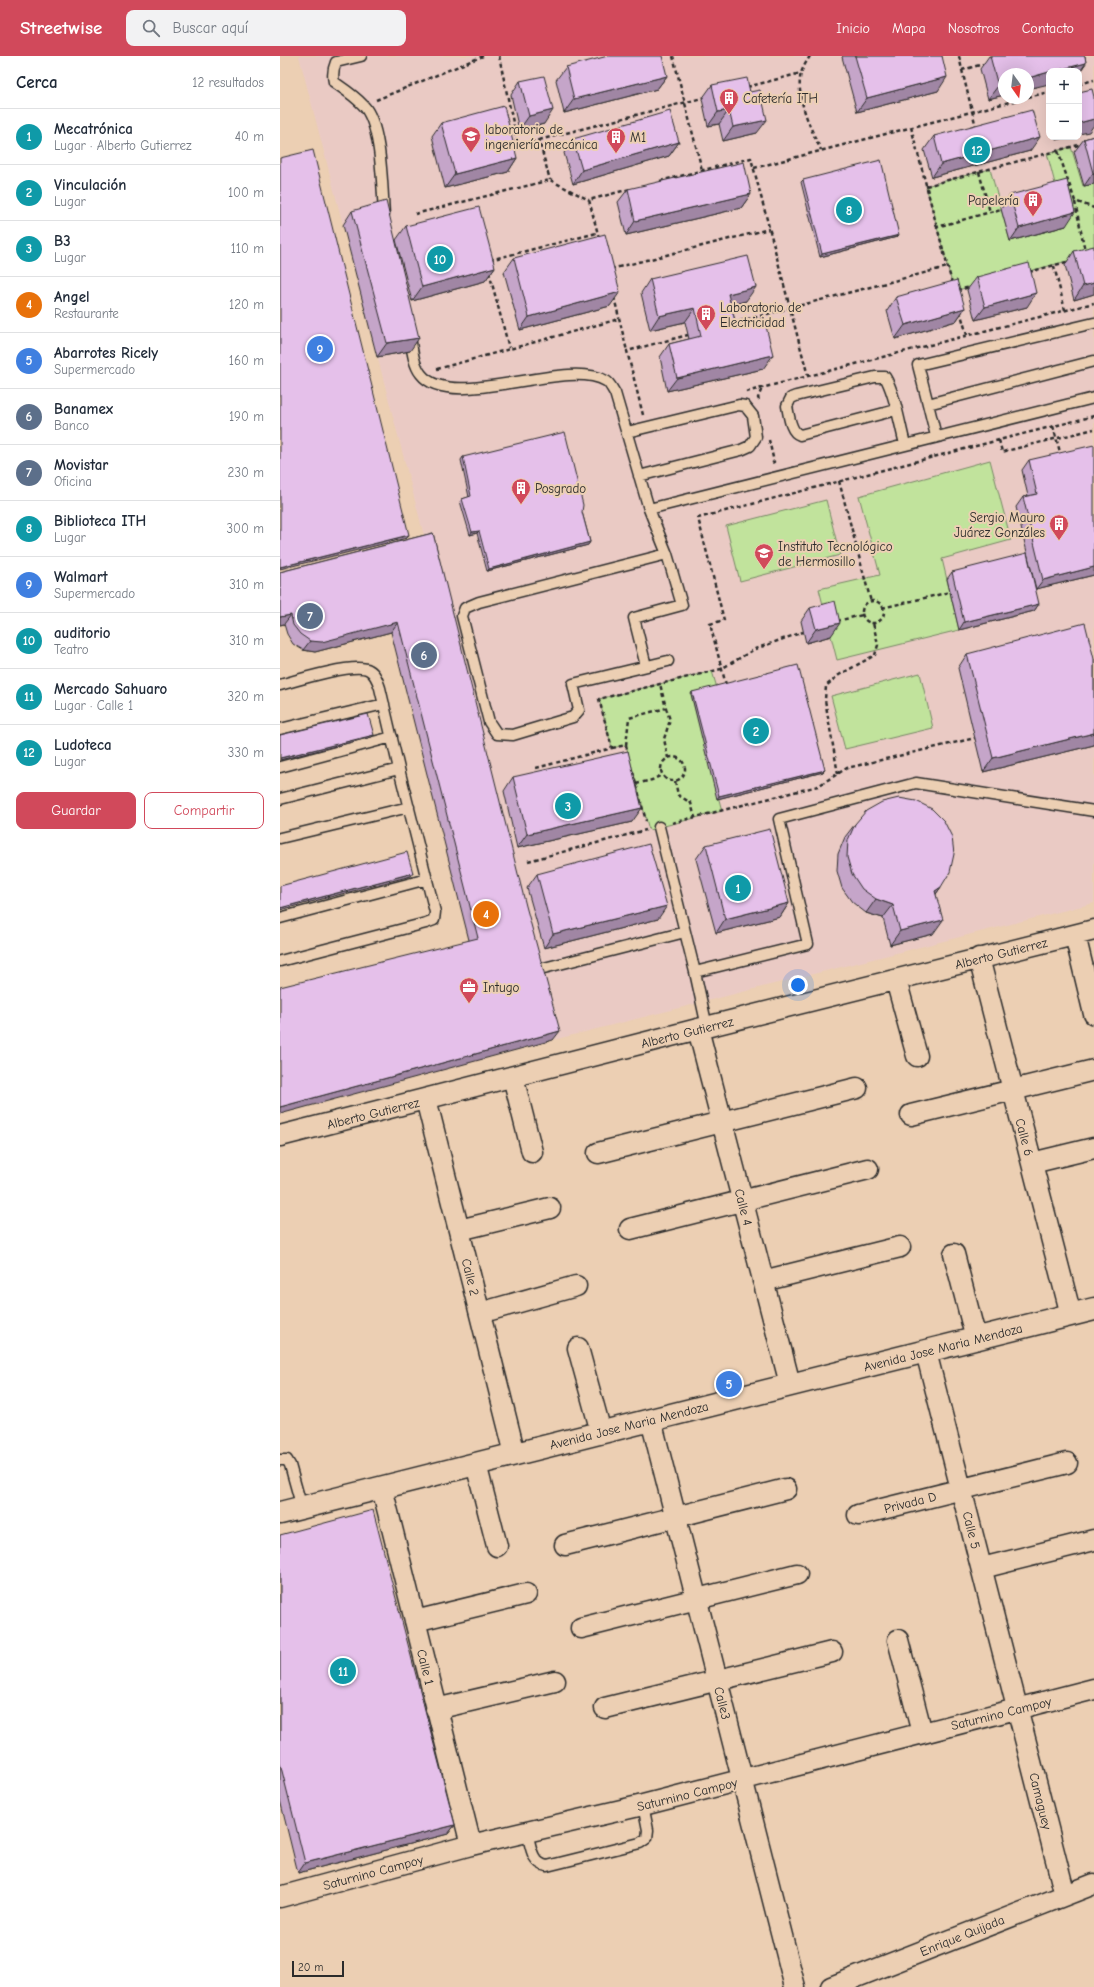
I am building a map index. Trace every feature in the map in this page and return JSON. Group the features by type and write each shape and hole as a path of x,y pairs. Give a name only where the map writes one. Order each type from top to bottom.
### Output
{"street":[{"name":"Alberto Gutierrez","path":"280,1136 979,958 1085,933"},
{"path":"1085,933 1094,1014"},
{"name":"Calle 6","path":"979,958 1071,1315"},
{"path":"896,980 917,1056"},
{"name":"Calle 4","path":"703,1028 722,1121 790,1384"},
{"path":"911,1115 1094,1070"},
{"path":"513,1076 532,1152"},
{"path":"598,1153 857,1088"},
{"name":"Calle 2","path":"426,1099 515,1454"},
{"path":"1032,1163 1094,1148"},
{"path":"630,1229 868,1170"},
{"path":"459,1230 550,1208"},
{"path":"763,1281 900,1246"},
{"path":"954,1254 976,1339"},
{"path":"480,1313 576,1286"},
{"name":"Avenida Jose Maria Mendoza","path":"280,1513 1094,1309"},
{"path":"578,1348 601,1432"},
{"name":"Calle 5","path":"926,1352 1017,1708"},
{"name":"Calle3","path":"651,1420 795,1987"},
{"name":"Privada D","path":"858,1515 1067,1463"},
{"path":"476,1464 497,1546"},
{"name":"Calle 1","path":"382,1488 471,1845"},
{"path":"565,1545 786,1489"},
{"path":"982,1568 1094,1540"},
{"path":"581,1628 797,1574"},
{"path":"415,1621 526,1594"},
{"path":"898,1640 922,1733"},
{"path":"604,1708 832,1652"},
{"path":"436,1709 555,1681"},
{"name":"Saturnino Campoy","path":"280,1897 471,1845 643,1805 1094,1689"},
{"name":"Camaguey","path":"1017,1708 1065,1895"},
{"name":"Enrique Quijada","path":"831,1987 1094,1884"}],"lane":[{"path":"361,56 336,62 333,69 333,76 334,82 364,105 372,118 380,156 386,223"},
{"path":"936,436 918,365 1094,323"},
{"path":"408,329 415,361 421,374 433,382 456,388 472,388 565,376 599,378 608,382 615,393 649,509 667,554 682,605 634,618 646,666"},
{"path":"928,404 1094,361"},
{"path":"896,410 800,435 796,433 794,429 788,406 791,398 796,396 882,376 885,377 888,382 896,410 905,444"},
{"path":"649,509 936,436 1094,398"},
{"path":"627,432 740,405 746,406 752,416 756,436 750,446 725,455 639,476"},
{"path":"667,554 479,602 466,608 463,612 464,628 489,722 497,734 514,735 573,717 579,710 573,684 668,661"},
{"path":"280,684 349,668 369,670 376,675 408,807 436,912 434,920 280,961"},
{"path":"280,729 384,704"},
{"path":"280,767 392,737"},
{"path":"280,799 399,769"},
{"path":"695,972 808,944 779,819 916,783 1094,812"},
{"path":"280,838 408,807"},
{"path":"659,827 695,972 703,1028"},
{"path":"280,918 427,879"},
{"path":"544,968 685,932"},
{"path":"280,1460 287,1460 290,1465 302,1508"},
{"path":"527,1832 534,1860 539,1865 547,1866 640,1844 647,1838 648,1830 643,1805"}],"path":[{"path":"364,105 483,56"},
{"path":"499,56 518,146 713,96"},
{"path":"673,56 702,170"},
{"path":"810,56 801,73 802,98 809,126 821,150"},
{"path":"959,56 977,130"},
{"path":"962,70 991,62"},
{"path":"741,88 801,73"},
{"path":"1082,83 1094,80"},
{"path":"1034,96 1046,93"},
{"path":"754,168 1003,104"},
{"path":"911,127 954,291 977,285"},
{"path":"539,140 550,180"},
{"path":"926,186 1088,143"},
{"path":"1058,150 1075,201 1086,256"},
{"path":"657,182 751,158 808,376"},
{"path":"979,172 990,212"},
{"path":"414,214 550,180 589,200 634,188"},
{"path":"589,200 599,240"},
{"path":"1075,201 1094,208"},
{"path":"937,227 1001,209"},
{"path":"607,270 769,229"},
{"path":"486,261 597,233"},
{"path":"1023,274 1073,260"},
{"path":"1054,266 1065,310"},
{"path":"730,324 948,267"},
{"path":"488,268 510,348"},
{"path":"612,291 644,418"},
{"path":"740,394 1094,303"},
{"path":"959,306 967,335"},
{"path":"421,374 510,348 619,319"},
{"path":"627,350 688,335"},
{"path":"1049,409 1062,460"},
{"path":"726,686 710,624 724,620 698,518 1094,416"},
{"path":"999,440 1002,452 1094,429"},
{"path":"839,481 871,602"},
{"path":"882,608 950,592"},
{"path":"871,602 878,603 882,608 882,618 873,623 866,621 862,615 865,605 871,602"},
{"path":"835,622 862,615"},
{"path":"838,774 825,700 826,686 839,675 875,655 878,645 873,623"},
{"path":"612,748 599,699 721,669 755,649 803,632"},
{"path":"660,684 670,720 664,738 668,758 661,767 662,775 668,780 675,781 684,774 684,766 680,760 668,758"},
{"path":"629,758 626,745 629,718 666,708"},
{"path":"659,827 818,786 847,768 976,738"},
{"path":"536,768 626,745"},
{"path":"528,861 649,830 631,765"},
{"path":"636,784 652,780 662,775"},
{"path":"675,781 678,795 691,803 694,818"}],"shaded area":[{"name":"Instituto Tecnológico de Hermosillo","path":"299,56 1094,56 1094,903 553,1040 426,543"}],"green space":[{"path":"1071,147 1083,186 1094,184 1094,254 954,291 926,186 990,169 1010,241 1066,226 1047,153"},
{"path":"990,460 1011,540 942,559 959,630 837,660 819,589 880,575 859,496"},
{"path":"826,500 840,555 740,581 726,526"},
{"path":"712,671 717,688 691,694 722,811 649,830 626,745 612,748 599,699"},
{"path":"920,673 933,728 845,749 831,696"}],"building":[{"path":"608,56 662,56 667,76 574,99 566,67"},
{"path":"855,56 942,56 947,77 867,98"},
{"path":"990,56 1085,56 1086,63 1067,68 1046,68 1046,73 1034,76 1034,68 998,68 998,86"},
{"path":"544,76 553,110 529,116 520,81"},
{"path":"747,78 750,92 760,90 767,120 733,127 729,110 718,112 712,85"},
{"path":"1092,89 1094,97 1094,119 1082,122 1082,104 1082,91"},
{"path":"504,106 517,158 455,174 441,123"},
{"path":"1032,110 1040,137 941,164 934,136"},
{"path":"670,111 679,142 582,170 573,139"},
{"path":"1094,136 1094,173 1093,173 1084,139"},
{"path":"313,150 409,535 280,567 280,158"},
{"path":"881,160 899,235 822,254 803,180"},
{"path":"744,162 751,194 635,221 628,189"},
{"path":"1067,180 1075,212 1019,228 1010,195"},
{"path":"386,201 419,338 387,343 352,211"},
{"path":"479,207 495,267 422,287 406,226"},
{"path":"605,234 620,292 529,317 514,258"},
{"path":"1094,246 1094,283 1083,286 1074,251"},
{"name":"Laboratorio de Electricidad","path":"748,256 756,287 728,294 736,325 764,318 773,355 677,378 669,344 701,336 695,308 659,316 650,279"},
{"path":"1029,263 1036,293 985,307 977,277"},
{"path":"957,280 965,308 905,325 896,297"},
{"name":"Posgrado","path":"565,432 583,505 582,512 590,542 489,569 479,531 472,532 462,499 471,496 463,457"},
{"name":"Sergio Mauro Juárez Gonzáles","path":"1094,445 1094,567 1043,580 1023,497 1037,494 1029,460"},
{"path":"433,533 526,906 560,1031 280,1107 280,987 478,938 398,622 322,642 310,641 300,634 293,625 291,615 280,617 280,572"},
{"path":"1027,553 1039,604 964,622 952,572"},
{"path":"835,601 840,623 816,629 810,608"},
{"path":"1085,623 1094,659 1094,733 993,758 967,654"},
{"path":"798,665 825,770 719,796 692,692"},
{"path":"368,714 374,735 280,758 280,735"},
{"path":"628,751 642,808 527,834 513,777"},
{"path":"899,798 916,801 932,809 944,821 952,837 954,854 950,872 941,887 935,891 943,920 900,931 893,905 876,899 862,889 852,874 847,857 848,840 855,824 866,811 882,802"},
{"path":"770,829 789,903 725,919 706,845"},
{"path":"649,844 667,906 553,934 537,874"},
{"path":"407,852 413,873 280,908 280,886"},
{"path":"373,1510 455,1825 305,1863 280,1763 280,1535"}],"place":[{"name":"Cafetería ITH","path":"729,115"},
{"name":"Ludoteca","path":"977,150"},
{"name":"laboratorio de ingeniería mecánica","path":"471,153"},
{"name":"M1","path":"616,154"},
{"name":"Biblioteca ITH","path":"849,210"},
{"name":"Papelería","path":"1033,217"},
{"name":"auditorio","path":"440,259"},
{"name":"Laboratorio de Electricidad","path":"706,331"},
{"name":"Walmart","path":"320,349"},
{"name":"Posgrado","path":"521,505"},
{"name":"Sergio Mauro Juárez Gonzáles","path":"1059,541"},
{"name":"Instituto Tecnológico de Hermosillo","path":"764,570"},
{"name":"Movistar","path":"310,616"},
{"name":"Banamex","path":"424,655"},
{"name":"Vinculación","path":"756,731"},
{"name":"B3","path":"568,806"},
{"name":"Mecatrónica","path":"738,888"},
{"name":"Angel","path":"486,914"},
{"name":"Intugo","path":"469,1004"},
{"name":"Abarrotes Ricely","path":"729,1384"},
{"name":"Mercado Sahuaro","path":"343,1671"}]}
